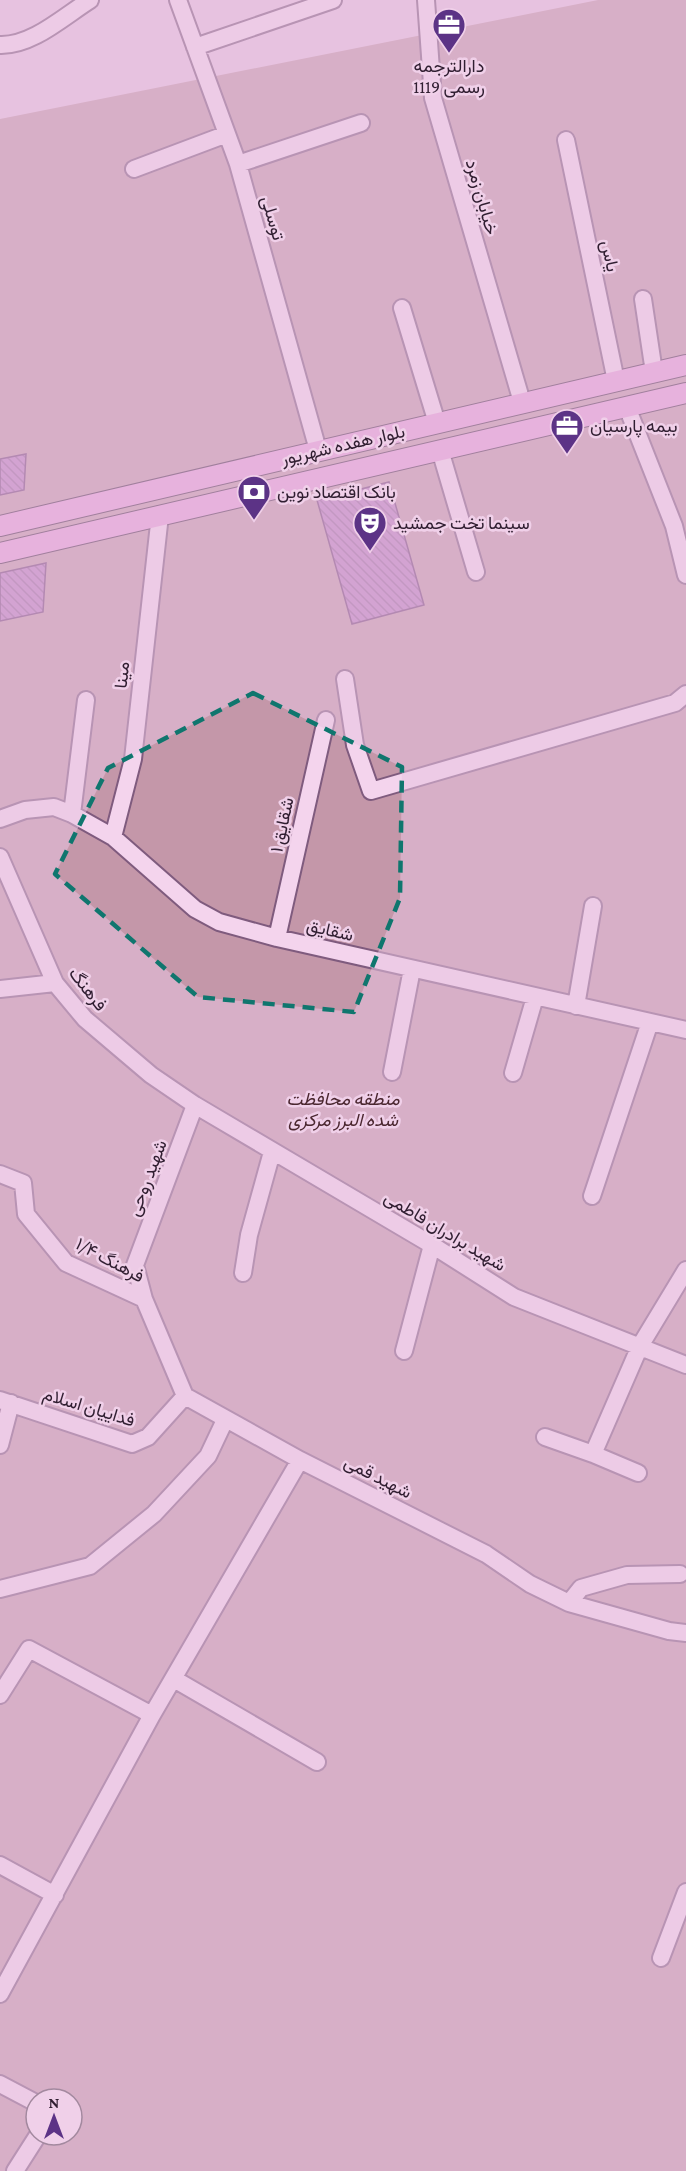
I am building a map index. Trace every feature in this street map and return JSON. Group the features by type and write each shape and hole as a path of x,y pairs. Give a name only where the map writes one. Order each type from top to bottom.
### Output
{"main road":[{"name":"بلوار هفده شهریور","path":"0,526 686,364"},
{"name":"بلوار هفده شهریور","path":"0,553 686,393"}],"street":[{"path":"0,45 13,45 30,38 90,0"},
{"name":"توسلی","path":"178,0 238,164 318,450"},
{"path":"195,46 333,0"},
{"name":"خیابان زمرد","path":"426,0 433,98 522,402"},
{"path":"238,164 361,123"},
{"path":"134,169 227,134"},
{"name":"یاس","path":"566,140 616,381"},
{"path":"644,299 654,372"},
{"path":"402,308 437,423"},
{"path":"627,407 674,526 686,574"},
{"path":"440,450 476,572"},
{"name":"مینا","path":"113,837 133,759 160,515"},
{"path":"345,679 355,745 371,791 675,703 686,694"},
{"path":"72,814 86,700"},
{"name":"شقایق ۱","path":"277,938 326,720"},
{"name":"شقایق","path":"0,819 25,810 54,807 72,814 113,837 195,909 219,922 277,938 686,1030"},
{"name":"فرهنگ","path":"0,857 56,983 85,1019 151,1075 195,1105"},
{"path":"576,1006 593,906"},
{"path":"392,1072 412,969"},
{"path":"0,989 56,983"},
{"path":"513,1073 535,997"},
{"path":"592,1196 650,1022"},
{"name":"شهید برادران فاطمی","path":"195,1105 432,1245 514,1297 686,1365"},
{"name":"شهید روحی","path":"144,1299 135,1265 195,1105"},
{"path":"243,1273 249,1235 272,1152"},
{"name":"فرهنگ ۱/۴","path":"0,1174 23,1183 26,1214 66,1263 144,1299"},
{"path":"404,1351 432,1245"},
{"path":"592,1454 639,1346 686,1270"},
{"path":"144,1299 185,1396"},
{"name":"فداییان اسلام","path":"5,1401 132,1444 148,1437 185,1396"},
{"name":"شهید قمی","path":"185,1396 300,1460 486,1554 530,1584 569,1603 669,1631 686,1633"},
{"path":"0,1445 5,1401"},
{"path":"0,1589 90,1566 154,1515 207,1456 225,1420"},
{"path":"545,1437 638,1473"},
{"path":"0,1994 153,1714 300,1460"},
{"path":"569,1603 581,1588 627,1575 680,1574"},
{"path":"0,1695 29,1649 153,1714"},
{"path":"174,1679 317,1762"},
{"path":"0,1865 55,1895"},
{"path":"661,1958 686,1892"},
{"path":"0,2084 24,2097"},
{"path":"15,2171 30,2147"}],"highlighted area":[{"path":"253,693 402,767 400,898 354,1012 198,997 55,874 108,768"}],"green space":[{"name":"منطقه محافظت شده البرز مرکزی","path":"598,0 686,0 686,2171 0,2171 0,119"}],"building":[{"path":"26,454 24,490 0,495 0,459"},
{"name":"سینما تخت جمشید","path":"389,482 424,605 352,624 317,500"},
{"path":"46,563 43,612 0,621 0,573"}],"place":[{"name":"دارالترجمه رسمی 1119","path":"449,54"},
{"name":"بیمه پارسیان","path":"567,455"},
{"name":"بانک اقتصاد نوین","path":"254,521"},
{"name":"سینما تخت جمشید","path":"370,552"}]}
